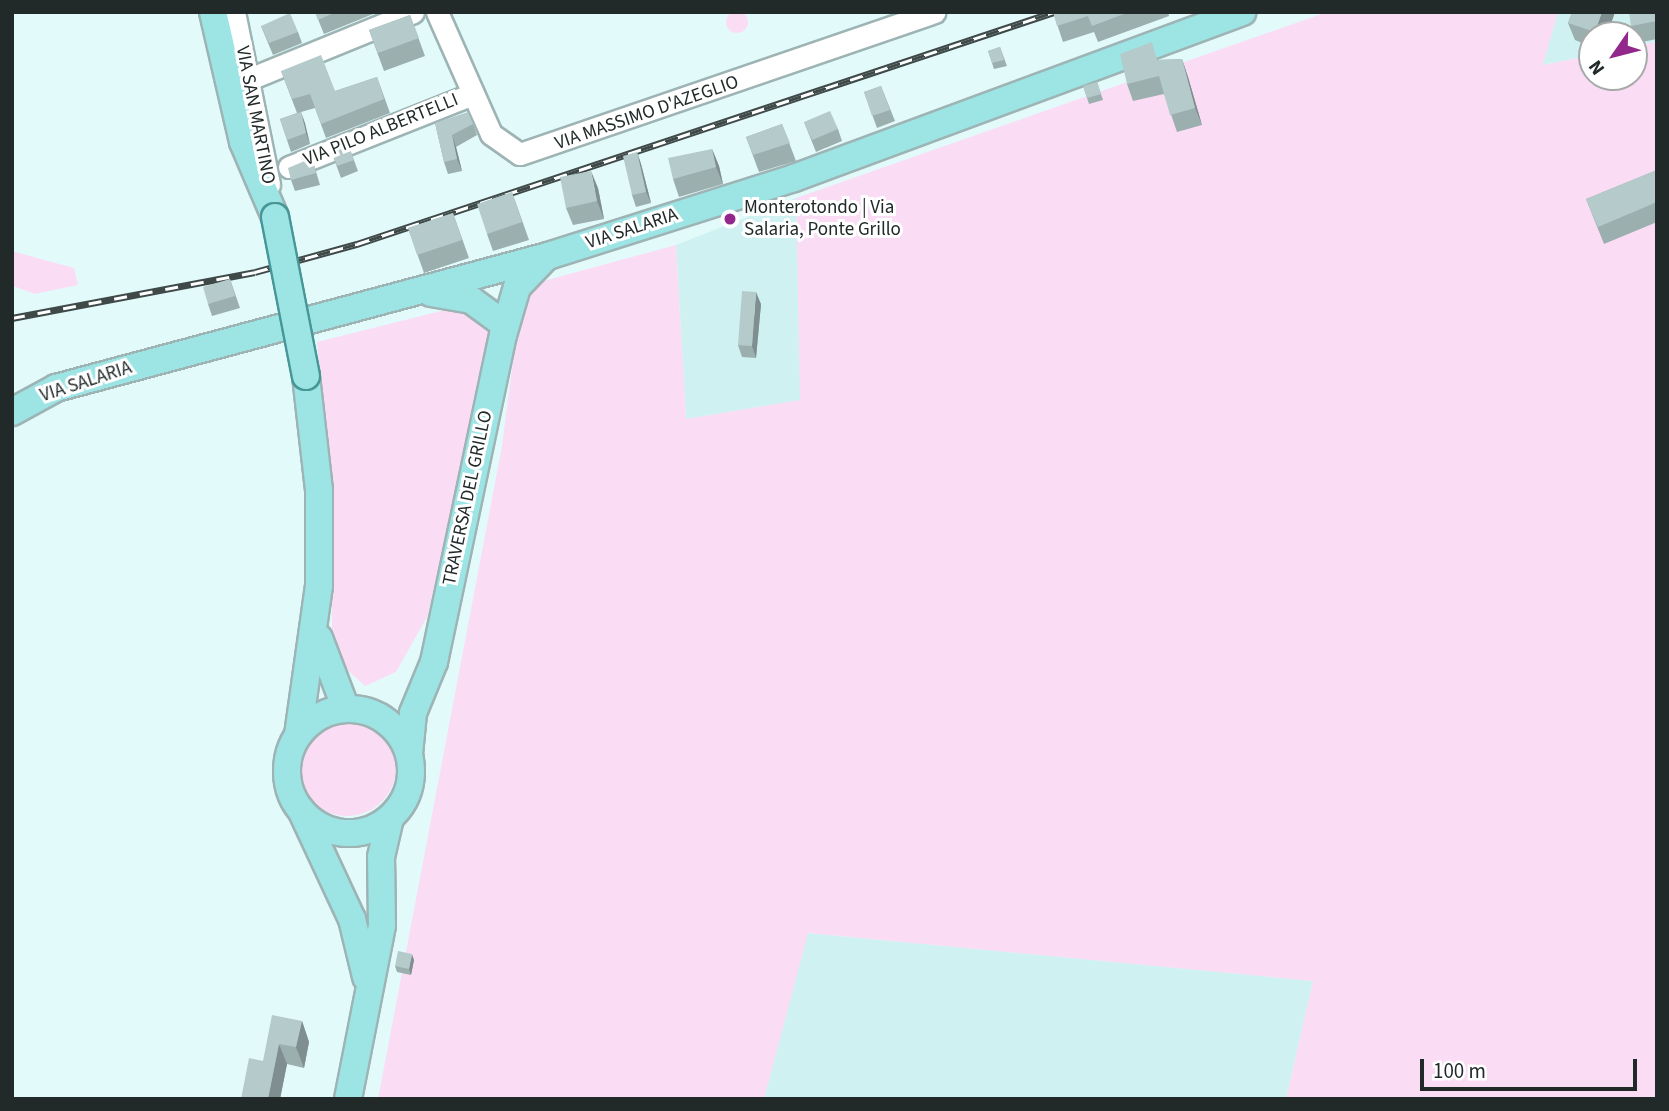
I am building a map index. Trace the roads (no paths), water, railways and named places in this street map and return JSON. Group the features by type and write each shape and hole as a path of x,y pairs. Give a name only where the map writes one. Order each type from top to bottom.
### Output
{"main road":[{"path":"214,12 238,84 275,217 306,376 319,490 317,630 298,735 286,776 352,919 369,992"},
{"name":"VIA SALARIA","path":"12,412 56,388 419,292 511,278 548,256 794,178 1242,12"},
{"name":"TRAVERSA DEL GRILLO","path":"409,754 413,713 434,662 502,328 497,292 511,278"},
{"path":"419,292 471,300 502,328"},
{"path":"317,630 329,678 346,709"},
{"name":"TRAVERSA DEL GRILLO","path":"372,713 401,700 434,662"},
{"path":"298,735 327,713 346,709 372,713 394,730 409,754 409,789 390,819 380,863 382,925 348,1099"},
{"path":"303,814 327,829 355,834 390,819"}],"street":[{"name":"VIA SAN MARTINO","path":"234,12 238,84"},
{"path":"238,84 413,12"},
{"name":"VIA MASSIMO D'AZEGLIO","path":"437,12 472,94 500,145 534,152 934,12"},
{"name":"VIA PILO ALBERTELLI","path":"289,167 472,94"}],"railway":[{"path":"12,318 255,272 357,244 1054,12"}],"place":[{"name":"Monterotondo | Via Salaria, Ponte Grillo","path":"730,219"}]}
